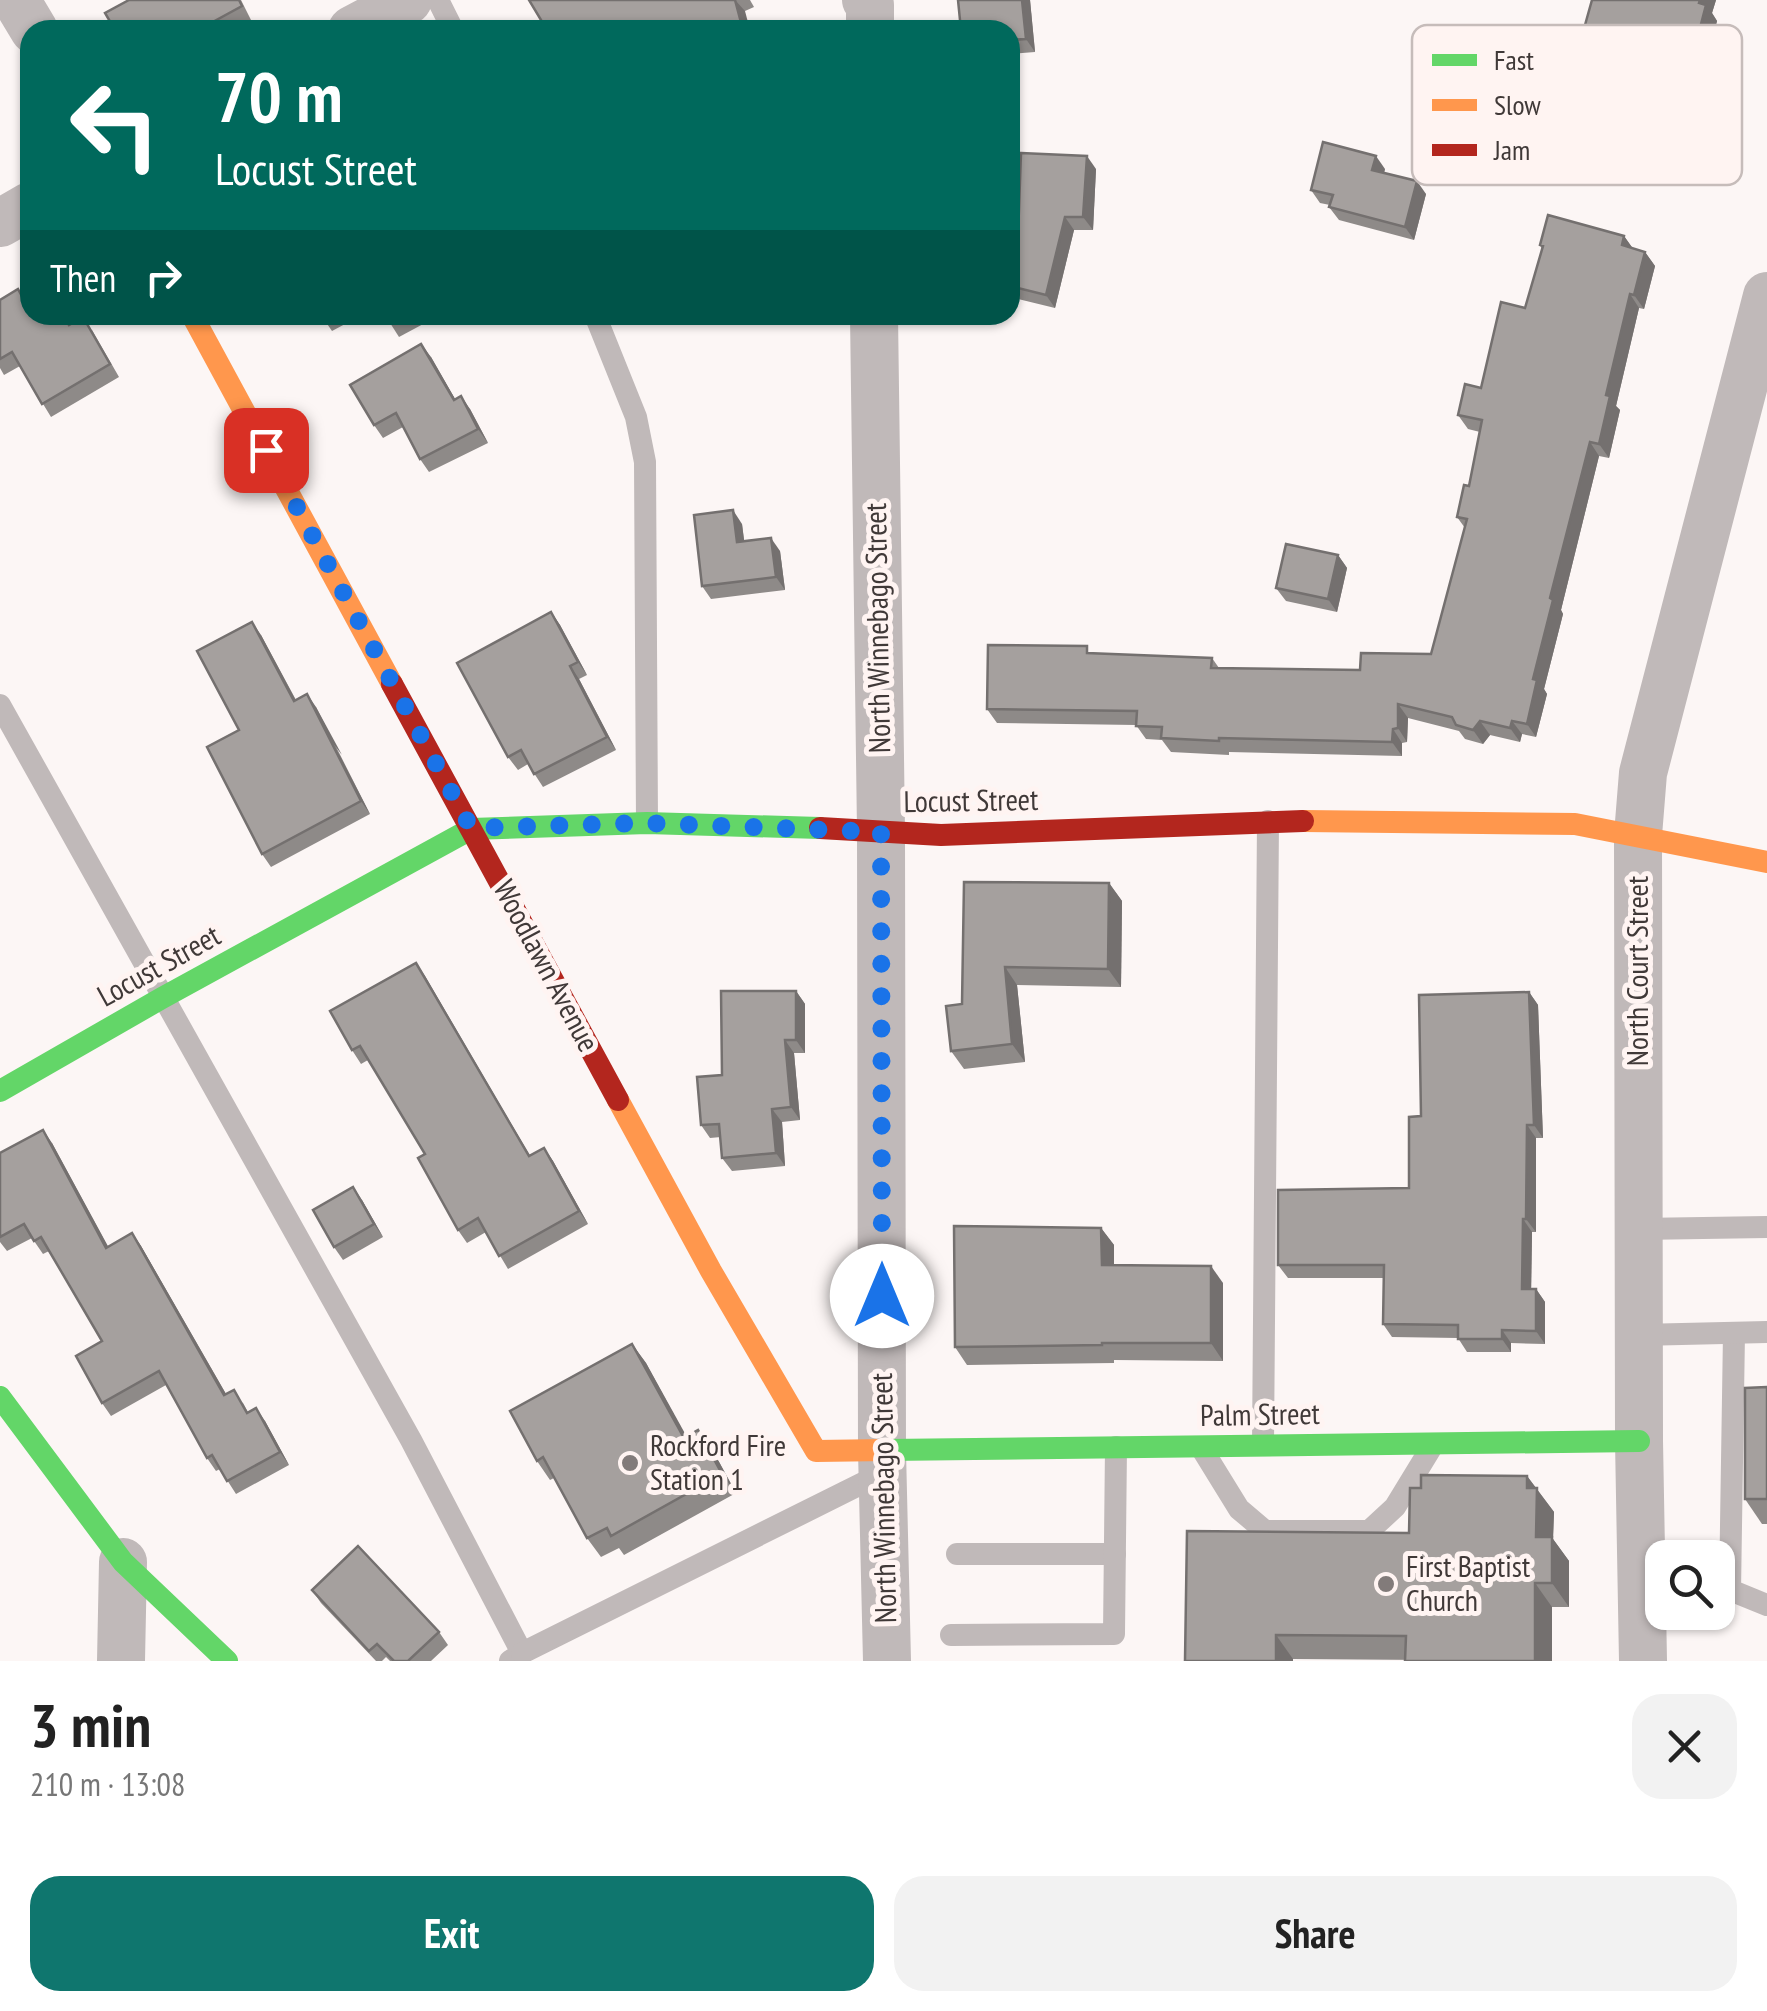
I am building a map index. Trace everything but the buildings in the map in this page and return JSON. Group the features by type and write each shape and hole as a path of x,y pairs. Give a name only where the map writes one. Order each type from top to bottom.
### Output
{"street":[{"path":"371,20 408,0"},
{"name":"North Court Street","path":"1643,1661 1638,835 1644,773 1767,296"},
{"name":"Woodlawn Avenue","path":"197,325 711,1271 816,1451 882,1462"},
{"name":"North Winnebago Street","path":"874,325 881,832 882,1462 887,1661"},
{"name":"Locust Street","path":"0,1091 471,828 646,823 941,835 1268,821 1575,824 1767,862"},
{"path":"0,1397 122,1562 228,1661"},
{"name":"Palm Street","path":"882,1462 1116,1447 1639,1441"},
{"path":"121,1661 122,1562"}],"lane":[{"path":"599,325 636,417 644,462 646,823"},
{"path":"0,705 411,1440 516,1657 882,1462"},
{"path":"1263,1445 1268,821"},
{"path":"1639,1229 1767,1228"},
{"path":"1639,1335 1767,1332"},
{"path":"1734,1333 1730,1590 1767,1605"},
{"path":"1200,1446 1239,1510 1265,1531 1369,1531 1395,1507 1434,1444"},
{"path":"952,1635 1114,1634 1116,1447"},
{"path":"957,1554 1114,1554"}],"traffic: fast":[{"path":"0,1091 471,829 647,823 820,828"},
{"path":"0,1397 123,1562 227,1661"},
{"path":"887,1450 1639,1441"}],"traffic: slow":[{"path":"197,325 392,684"},
{"path":"1303,821 1575,824 1767,862"},
{"path":"618,1100 711,1271 816,1451 887,1450"}],"traffic: jam":[{"path":"392,684 618,1100"},
{"path":"820,828 941,835 1303,821"}],"place":[{"name":"Rockford Fire Station 1","path":"630,1463"},
{"name":"First Baptist Church","path":"1386,1584"}],"route":[{"path":"266,450 471,828 646,823 881,832 882,1296"}]}
